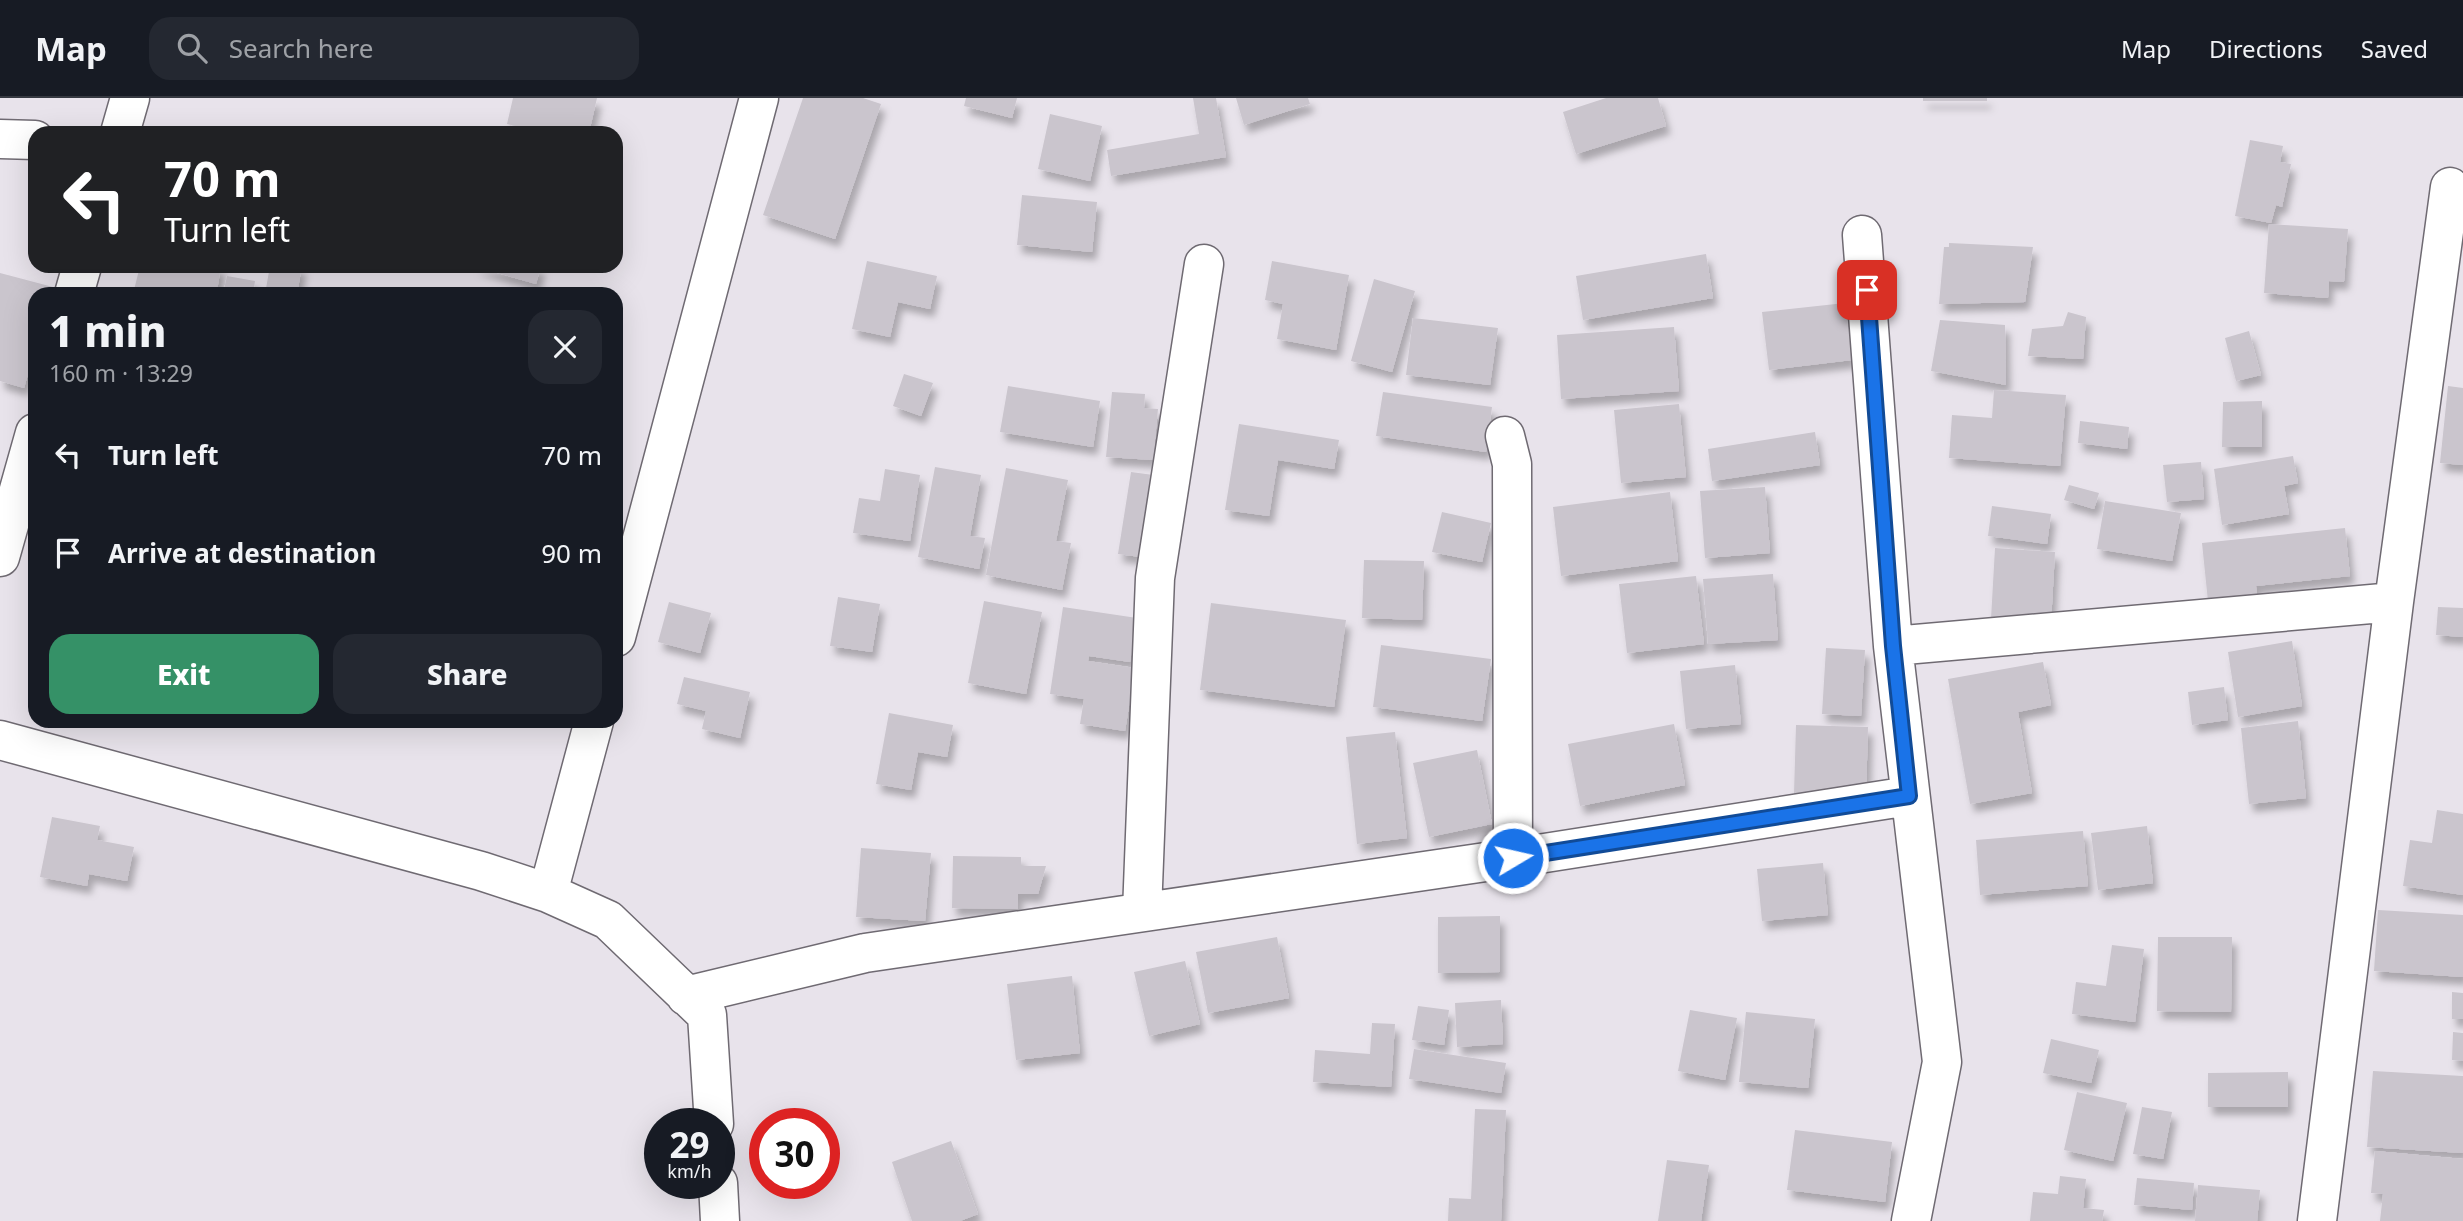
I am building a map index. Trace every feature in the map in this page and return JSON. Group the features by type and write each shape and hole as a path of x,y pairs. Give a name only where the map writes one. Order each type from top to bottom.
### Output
{"street":[{"path":"122,126 130,98"},
{"path":"623,611 760,98"},
{"path":"0,139 28,140"},
{"path":"2317,1221 2394,602 2450,187"},
{"path":"1863,235 1893,646 1942,1062 1910,1221"},
{"path":"1142,912 1155,578 1205,264"},
{"path":"1505,436 1512,464 1513,858"},
{"path":"0,557 28,458"},
{"path":"1893,646 2394,602"},
{"path":"548,893 592,728"},
{"path":"0,740 481,871 548,893 608,920 706,1015 713,1108"},
{"path":"686,996 865,953 1513,858 1909,796"},
{"path":"719,1199 720,1221"}],"building":[{"path":"513,98 597,98 591,126 507,124"},
{"path":"803,98 863,98 881,104 835,239 763,215"},
{"path":"966,98 1017,98 1012,118 964,106"},
{"path":"1193,98 1216,98 1226,157 1111,176 1107,150 1199,134"},
{"path":"1236,98 1308,98 1310,104 1244,125"},
{"path":"1606,98 1658,98 1666,126 1576,154 1563,112"},
{"path":"1923,98 1987,98 1987,101 1923,101"},
{"path":"1050,114 1102,126 1090,181 1038,169"},
{"path":"2250,140 2283,146 2280,162 2291,164 2282,207 2276,205 2271,223 2235,216"},
{"path":"1022,195 1097,202 1092,252 1017,245"},
{"path":"2269,224 2348,229 2344,282 2329,281 2328,298 2264,293"},
{"path":"1949,243 2033,247 2025,302 1939,304 1944,247 1949,247"},
{"path":"1706,254 1713,298 1583,320 1576,276"},
{"path":"867,261 937,276 930,309 898,302 890,337 852,329"},
{"path":"1272,261 1349,275 1336,350 1277,339 1283,304 1265,300"},
{"path":"0,273 53,287 28,287 28,374 24,388 0,381"},
{"path":"138,273 220,273 218,287 135,287"},
{"path":"269,273 301,273 298,287 266,287"},
{"path":"498,273 539,273 536,284"},
{"path":"227,276 255,281 254,287 225,287"},
{"path":"1374,279 1415,291 1392,372 1351,361"},
{"path":"1845,303 1852,360 1769,370 1762,312"},
{"path":"2068,312 2086,317 2083,359 2028,356 2032,329 2063,326"},
{"path":"1413,318 1498,328 1490,385 1406,375"},
{"path":"1940,320 2005,325 2006,385 1931,371"},
{"path":"1674,327 1679,391 1561,399 1557,335"},
{"path":"2249,331 2261,375 2236,381 2225,338"},
{"path":"904,374 933,383 921,416 893,406"},
{"path":"1008,386 1100,401 1093,447 1000,432"},
{"path":"2448,386 2463,388 2463,465 2440,463"},
{"path":"1994,390 2066,395 2060,466 1949,458 1952,415 1992,418"},
{"path":"1112,392 1145,394 1144,408 1158,409 1153,460 1106,457"},
{"path":"1383,392 1492,407 1486,452 1376,436"},
{"path":"2262,401 2262,447 2222,447 2223,402"},
{"path":"1679,404 1686,477 1621,483 1614,410"},
{"path":"2080,421 2129,427 2127,449 2078,443"},
{"path":"1239,424 1339,440 1334,469 1278,460 1269,516 1225,510"},
{"path":"1815,432 1820,465 1712,481 1708,449"},
{"path":"2293,456 2298,483 2284,486 2289,514 2222,525 2214,469"},
{"path":"2201,462 2204,499 2167,502 2163,465"},
{"path":"935,467 981,475 970,536 985,538 979,569 918,557"},
{"path":"1006,468 1068,480 1056,541 1071,543 1062,590 986,575"},
{"path":"885,469 920,475 910,541 853,533 859,498 880,501"},
{"path":"1131,472 1161,476 1148,558 1118,554"},
{"path":"2069,485 2099,493 2094,509 2064,500"},
{"path":"1765,487 1770,553 1705,558 1700,491"},
{"path":"1670,492 1678,561 1561,576 1553,507"},
{"path":"2105,501 2181,513 2172,561 2097,549"},
{"path":"1992,506 2051,514 2047,544 1988,536"},
{"path":"1442,512 1491,523 1482,562 1432,552"},
{"path":"2345,528 2350,576 2256,586 2258,605 2209,611 2202,543"},
{"path":"1995,548 2055,552 2051,623 1991,619"},
{"path":"1364,560 1424,561 1422,620 1362,618"},
{"path":"1773,574 1778,640 1708,644 1703,579"},
{"path":"1696,576 1704,644 1627,653 1619,584"},
{"path":"838,597 880,604 872,652 830,646"},
{"path":"984,601 1042,612 1026,694 968,683"},
{"path":"669,602 711,613 700,653 658,642"},
{"path":"1211,603 1346,620 1334,707 1200,690"},
{"path":"1063,607 1137,618 1130,662 1089,656 1088,661 1135,668 1125,731 1080,724 1084,699 1050,694"},
{"path":"2438,607 2463,608 2463,637 2436,635"},
{"path":"2292,641 2302,706 2238,717 2228,652"},
{"path":"1381,645 1491,659 1482,721 1373,707"},
{"path":"1826,648 1865,650 1861,716 1822,714"},
{"path":"2043,662 2051,705 2018,712 2032,793 1970,804 1948,679"},
{"path":"1735,665 1741,724 1686,729 1680,671"},
{"path":"684,677 750,692 740,738 702,729 706,711 677,704"},
{"path":"2224,687 2228,720 2192,725 2188,692"},
{"path":"889,713 953,725 947,757 918,752 911,790 876,784"},
{"path":"2298,721 2306,798 2249,804 2241,728"},
{"path":"1674,724 1685,785 1580,806 1568,744"},
{"path":"1796,725 1868,727 1866,796 1794,794"},
{"path":"1395,732 1407,838 1357,844 1346,737"},
{"path":"1477,750 1492,824 1429,837 1413,763"},
{"path":"2437,810 2463,814 2463,895 2403,886 2410,840 2432,843"},
{"path":"52,817 100,826 97,840 134,847 127,881 89,874 87,886 40,877"},
{"path":"2147,826 2153,883 2098,890 2091,833"},
{"path":"2083,831 2088,886 1980,895 1976,840"},
{"path":"861,848 931,853 925,921 856,917"},
{"path":"953,856 1021,857 1021,866 1046,866 1038,894 1018,894 1018,909 952,908"},
{"path":"1823,863 1828,915 1762,921 1757,869"},
{"path":"2378,910 2463,915 2463,977 2374,971"},
{"path":"1500,916 1500,972 1438,973 1438,917"},
{"path":"1277,937 1289,998 1208,1013 1196,952"},
{"path":"2158,937 2232,937 2231,1012 2157,1011"},
{"path":"2112,945 2144,949 2135,1022 2072,1014 2076,982 2106,986"},
{"path":"1185,961 1200,1024 1149,1036 1134,972"},
{"path":"1072,976 1080,1053 1016,1060 1007,984"},
{"path":"2452,992 2463,993 2463,1019 2452,1019"},
{"path":"1501,1000 1503,1044 1457,1047 1455,1003"},
{"path":"1418,1006 1449,1010 1444,1045 1412,1040"},
{"path":"1690,1010 1737,1018 1725,1080 1678,1071"},
{"path":"1746,1012 1815,1019 1808,1088 1739,1082"},
{"path":"1372,1023 1395,1024 1391,1087 1313,1082 1315,1050 1370,1054"},
{"path":"2453,1032 2463,1033 2463,1061 2452,1060"},
{"path":"2051,1039 2099,1050 2091,1083 2043,1073"},
{"path":"1414,1049 1506,1063 1501,1093 1409,1079"},
{"path":"2373,1071 2463,1076 2463,1153 2367,1147"},
{"path":"2288,1072 2288,1107 2208,1107 2208,1073"},
{"path":"2077,1092 2127,1103 2113,1161 2064,1150"},
{"path":"2142,1107 2172,1112 2163,1159 2133,1154"},
{"path":"1475,1109 1506,1110 1501,1221 1448,1221 1449,1198 1471,1199"},
{"path":"1795,1130 1892,1142 1885,1202 1787,1190"},
{"path":"951,1141 978,1214 960,1221 912,1221 892,1162"},
{"path":"2375,1151 2463,1159 2463,1221 2380,1221 2383,1194 2371,1193"},
{"path":"1667,1160 1709,1165 1701,1221 1658,1221"},
{"path":"2060,1176 2086,1179 2083,1208 2104,1210 2102,1221 2030,1221 2033,1192 2058,1194"},
{"path":"2137,1178 2194,1183 2192,1210 2134,1205"},
{"path":"2198,1185 2260,1190 2257,1221 2195,1221"}],"route":[{"path":"1513,858 1909,796 1893,646 1867,290"}]}
